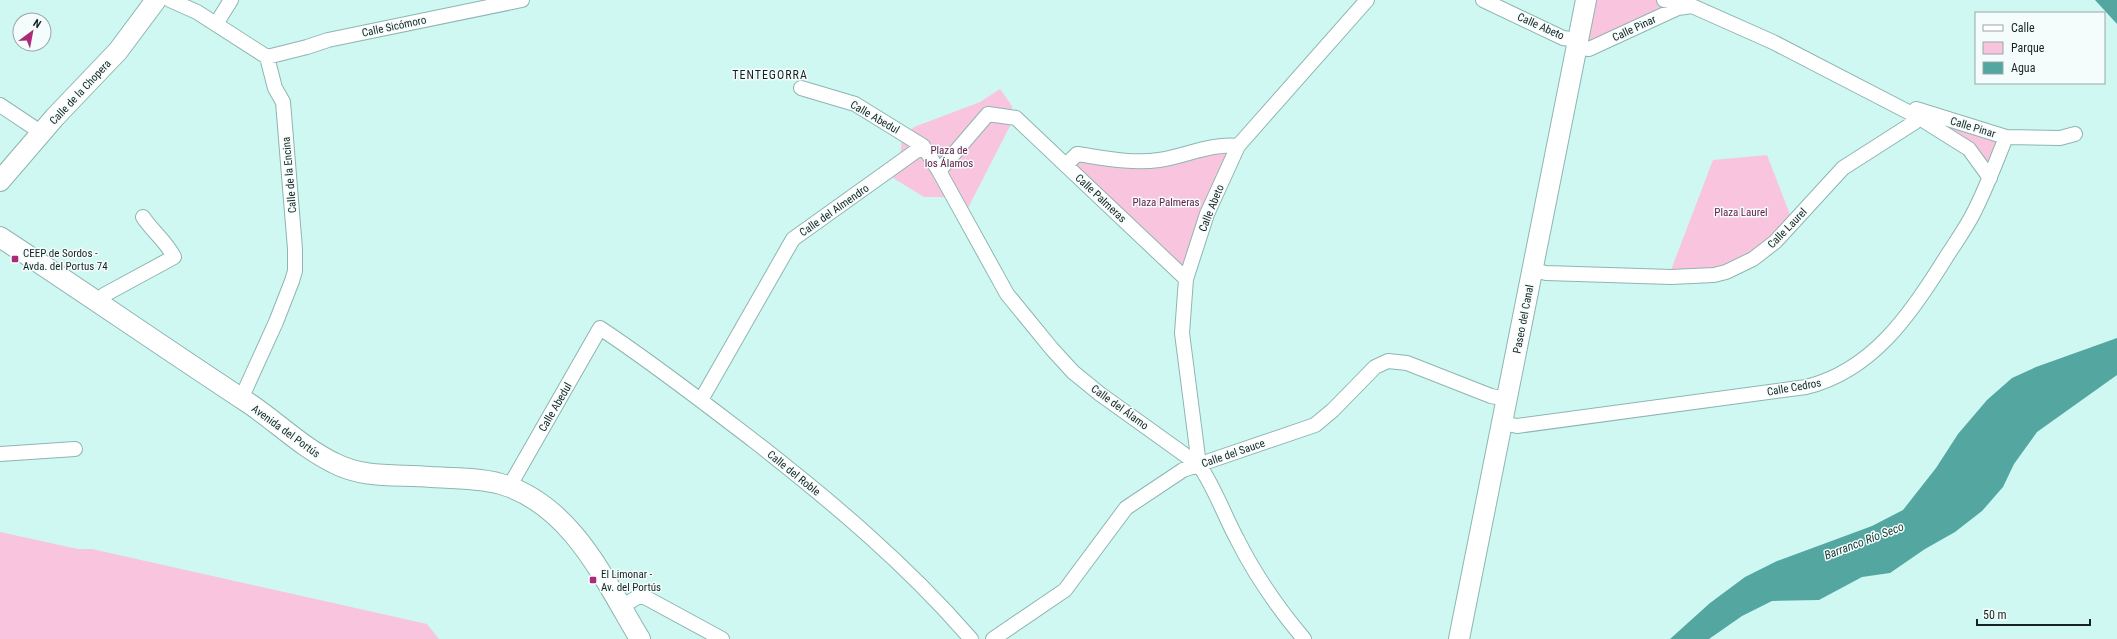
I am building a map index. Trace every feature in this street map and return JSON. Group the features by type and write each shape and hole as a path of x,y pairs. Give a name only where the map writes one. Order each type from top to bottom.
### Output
{"main road":[{"name":"Calle de la Chopera","path":"0,181 55,117 118,51 156,0"},
{"name":"Paseo del Canal","path":"1460,639 1586,0"},
{"name":"Avenida del Portús","path":"0,237 99,302 241,399 307,448 334,463 351,470 384,476 421,476 472,480 510,487 537,501 565,523 581,543 640,639"}],"street":[{"path":"170,0 198,12 267,57"},
{"path":"216,24 231,0"},
{"name":"Calle Sicómoro","path":"267,57 307,48 328,40 522,0"},
{"name":"Calle Abeto","path":"1200,465 1182,333 1186,279 1207,214 1238,146 1367,0"},
{"name":"Calle Abeto","path":"1483,0 1578,44"},
{"name":"Calle Pinar","path":"1664,0 1692,6 1773,42 1918,117 1969,149 1990,178"},
{"name":"Calle Pinar","path":"1578,44 1589,49 1678,8 1692,6"},
{"name":"Calle de la Encina","path":"241,399 276,322 295,271 295,249 283,102 275,88 267,57"},
{"name":"Calle Abedul","path":"801,88 855,104 923,146"},
{"name":"Calle Pinar","path":"1875,94 1932,115 2006,137 2060,138 2075,134"},
{"path":"0,105 42,133"},
{"name":"Calle Palmeras","path":"939,171 988,114 1016,118 1186,279"},
{"name":"Calle Laurel","path":"1533,270 1546,273 1671,276 1714,275 1726,272 1740,266 1765,251 1843,168 1915,122 1918,117"},
{"name":"Calle Cedros","path":"1502,423 1517,426 1806,387 1836,377 1854,367 1876,350 1911,311 1975,212 2006,137"},
{"path":"1066,165 1077,154 1148,162 1175,157 1224,144 1238,146"},
{"path":"923,146 939,171"},
{"name":"Calle del Almendro","path":"701,400 793,239 923,146"},
{"name":"Calle del Álamo","path":"939,171 1007,294 1052,349 1073,372 1100,394 1200,465 1210,480 1250,564 1276,605 1304,639"},
{"path":"99,302 104,295 174,257 168,245 152,230 143,217"},
{"name":"Calle Abedul","path":"510,487 600,328"},
{"name":"Calle del Roble","path":"600,328 701,400 801,477 883,548 942,606 971,639"},
{"name":"Calle del Sauce","path":"993,639 1065,590 1126,508 1183,470 1315,424 1334,410 1375,367 1388,361 1407,363 1491,396 1507,399"},
{"path":"0,454 76,449"},
{"path":"621,607 641,595 722,639"}],"green space":[{"path":"1586,0 1663,0 1692,6 1577,47"},
{"name":"Plaza de los Álamos","path":"1000,89 1012,106 1010,126 967,210 946,197 924,197 893,178 900,154 901,139 914,127 980,102"},
{"path":"1931,115 2006,137 1990,178"},
{"name":"Plaza Palmeras","path":"1238,146 1186,279 1066,165 1077,154 1113,159"},
{"name":"Plaza Laurel","path":"1767,155 1791,217 1765,251 1701,276 1671,270 1713,160"},
{"path":"0,532 78,549 92,549 427,624 439,639 0,639"}],"water":[{"path":"2095,0 2117,0 2117,24"},
{"name":"Barranco Río Seco","path":"2117,338 2117,375 2037,432 2014,464 2003,487 1982,511 1955,532 1925,549 1890,573 1862,577 1819,600 1772,601 1742,616 1709,639 1670,639 1710,603 1745,577 1777,561 1872,526 1903,510 1936,468 1958,434 1987,400 2012,378 2036,367"}],"place":[{"name":"CEEP de Sordos - Avda. del Portus 74","path":"15,259"},
{"name":"El Limonar - Av. del Portús","path":"593,580"}],"district":[{"name":"TENTEGORRA","path":"770,75"}]}
